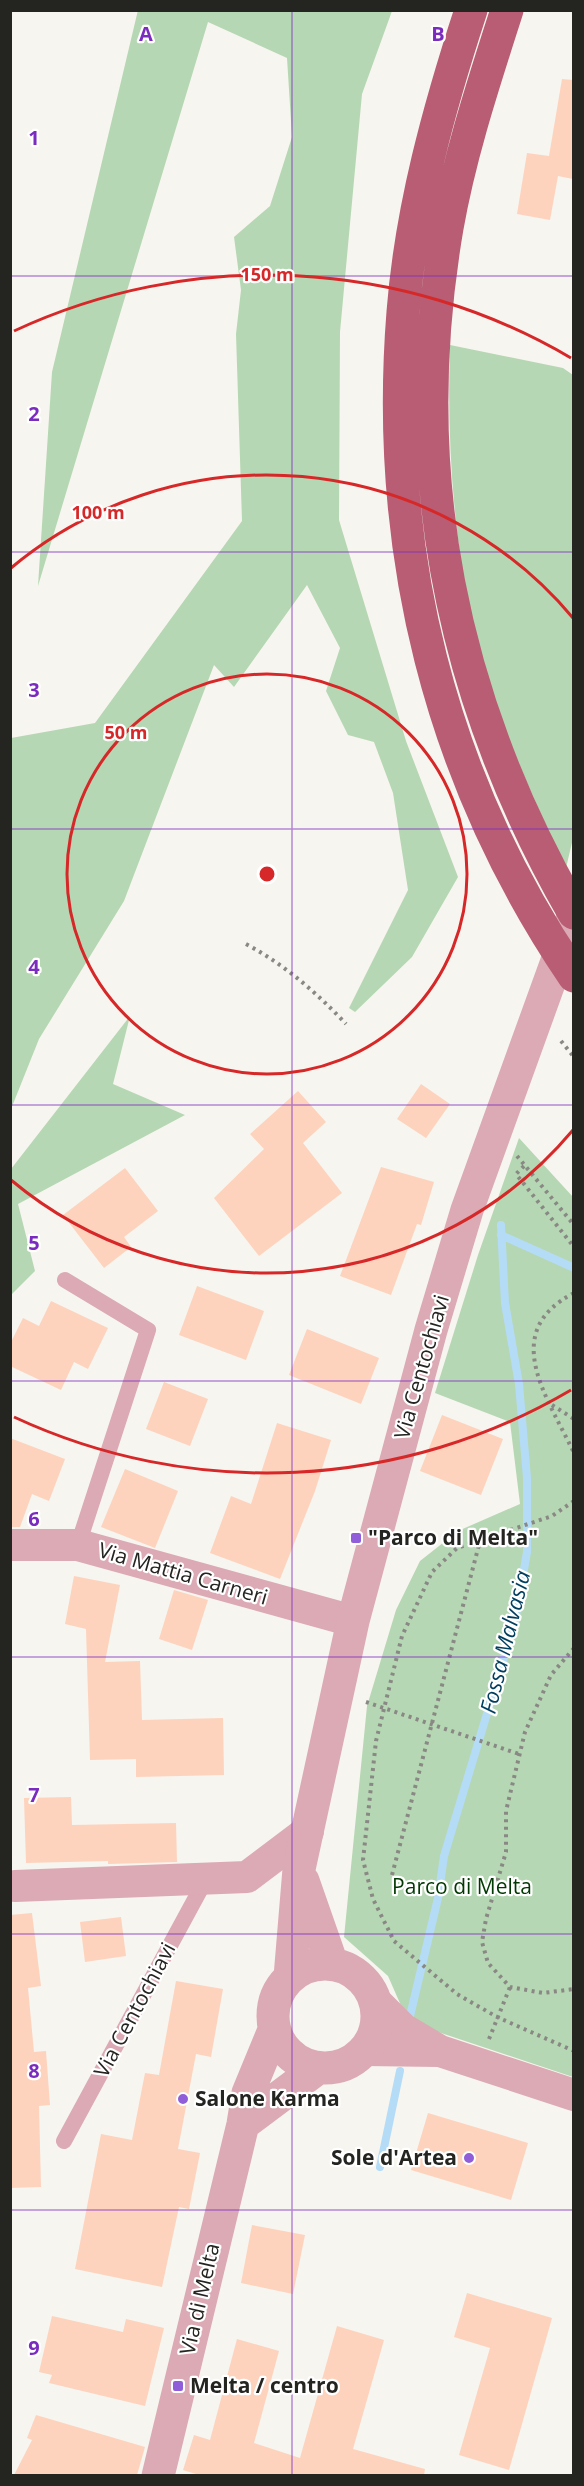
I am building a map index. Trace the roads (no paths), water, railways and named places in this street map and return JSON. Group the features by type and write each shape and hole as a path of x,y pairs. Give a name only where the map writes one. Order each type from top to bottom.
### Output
{"highway":[{"path":"471,10 435,133 414,223 403,310 398,415 405,516 420,619 456,748 488,827 527,899 573,976"},
{"path":"507,10 466,143 447,229 436,325 431,420 438,520 455,620 492,743 516,804 573,914"}],"street":[{"name":"Via Centochiavi","path":"290,1977 298,1869 353,1621 431,1330 467,1210 573,914"},
{"name":"Via Mattia Carneri","path":"10,1545 78,1545 353,1621"},
{"path":"15,1886 247,1877 308,1831"},
{"path":"298,1869 332,1964"},
{"path":"274,2031 280,2045 302,2064 318,2068 333,2068 347,2064 365,2050 376,2030 378,2016 375,2001 369,1987 359,1976 332,1964 309,1966 290,1977"},
{"name":"Via di Melta","path":"158,2475 243,2124 248,2093 274,2031 272,2016 274,2002 280,1988 290,1977"},
{"path":"375,2001 404,2029 440,2051 573,2095"},
{"path":"365,2050 440,2051"},
{"path":"243,2124 318,2068"}],"lane":[{"path":"65,1280 148,1330 78,1545"},
{"name":"Via Centochiavi","path":"64,2141 206,1879"}],"waterway":[{"name":"Fossa Malvasia","path":"410,2016 438,1898 444,1856 515,1621 527,1552 527,1478 519,1384 505,1303 501,1225"},
{"path":"501,1235 572,1267"},
{"name":"Fossa Malvasia","path":"380,2167 400,2071"}],"place":[{"name":"\"Parco di Melta\"","path":"356,1538"},
{"name":"Salone Karma","path":"183,2099"},
{"name":"Sole d'Artea","path":"469,2158"},
{"name":"Melta / centro","path":"178,2386"}],"park label":[{"name":"Parco di Melta","path":"462,1887"}]}
